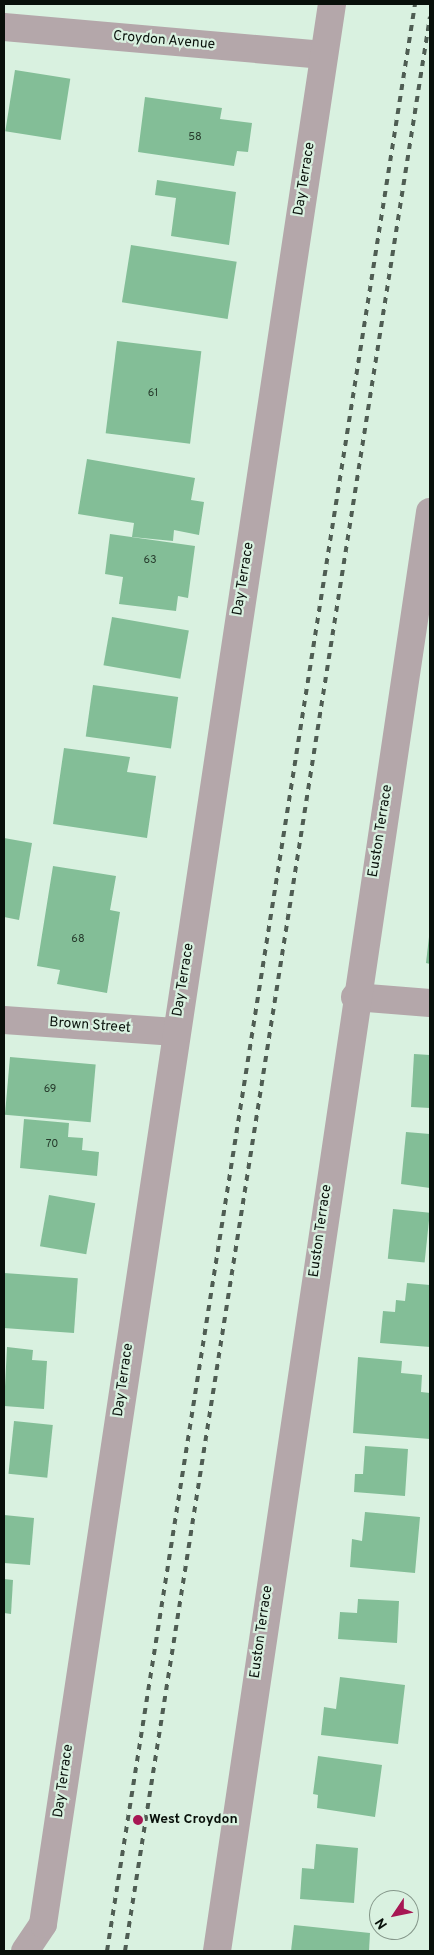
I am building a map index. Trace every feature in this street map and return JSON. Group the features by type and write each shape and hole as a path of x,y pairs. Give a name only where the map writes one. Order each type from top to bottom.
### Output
{"street":[{"name":"Day Terrace","path":"25,1951 43,1924 332,4"},
{"name":"Croydon Avenue","path":"4,27 324,55"},
{"name":"Euston Terrace","path":"217,1951 355,996 430,512"},
{"path":"355,996 430,1003"},
{"name":"Brown Street","path":"4,1020 176,1032"}],"building":[{"path":"15,70 70,79 61,140 5,131"},
{"path":"145,97 222,108 220,119 252,123 248,152 237,151 234,166 138,152"},
{"path":"157,180 236,192 229,245 171,236 176,198 155,195"},
{"path":"131,245 237,262 228,319 122,302"},
{"path":"117,341 201,351 190,444 106,433"},
{"path":"87,459 195,478 191,500 204,502 199,535 174,530 173,541 132,537 134,523 78,514"},
{"path":"110,534 195,546 188,598 178,596 176,611 119,604 123,577 105,574"},
{"path":"112,617 189,631 180,679 103,665"},
{"path":"93,685 178,697 171,748 86,736"},
{"path":"64,748 130,757 127,772 156,776 147,838 53,824"},
{"path":"4,838 32,843 19,920 4,917"},
{"path":"53,866 116,876 110,910 120,912 107,993 57,984 60,970 37,966"},
{"path":"430,937 430,964 426,963"},
{"path":"414,1054 430,1055 430,1108 411,1107"},
{"path":"10,1057 96,1064 91,1122 5,1115"},
{"path":"24,1119 69,1123 68,1137 83,1138 82,1150 99,1152 97,1176 20,1168"},
{"path":"406,1132 430,1134 430,1188 401,1184"},
{"path":"49,1195 95,1203 86,1254 40,1246"},
{"path":"393,1209 430,1213 425,1263 388,1259"},
{"path":"4,1273 78,1278 74,1333 4,1328"},
{"path":"407,1283 430,1285 430,1347 380,1343 383,1311 395,1312 396,1300 405,1301"},
{"path":"7,1347 33,1350 32,1360 47,1361 44,1409 4,1406"},
{"path":"358,1357 402,1361 401,1373 422,1375 421,1392 430,1393 430,1439 353,1433"},
{"path":"14,1421 53,1425 47,1478 8,1474"},
{"path":"365,1446 408,1449 405,1496 354,1492 355,1474 363,1474"},
{"path":"365,1512 420,1517 415,1573 350,1567 352,1539 362,1541"},
{"path":"4,1515 34,1518 30,1565 4,1563"},
{"path":"4,1579 13,1580 11,1614 4,1613"},
{"path":"358,1599 399,1601 397,1643 338,1639 340,1612 357,1613"},
{"path":"340,1677 405,1685 398,1744 321,1735 324,1707 336,1709"},
{"path":"318,1756 382,1765 375,1817 317,1808 318,1795 313,1794"},
{"path":"316,1844 358,1848 354,1903 300,1899 302,1868 314,1869"},
{"path":"294,1925 369,1933 369,1951 291,1951"}],"railway":[{"path":"107,1951 415,4"},
{"path":"125,1951 430,17"}],"place":[{"name":"West Croydon","path":"138,1820"}]}
